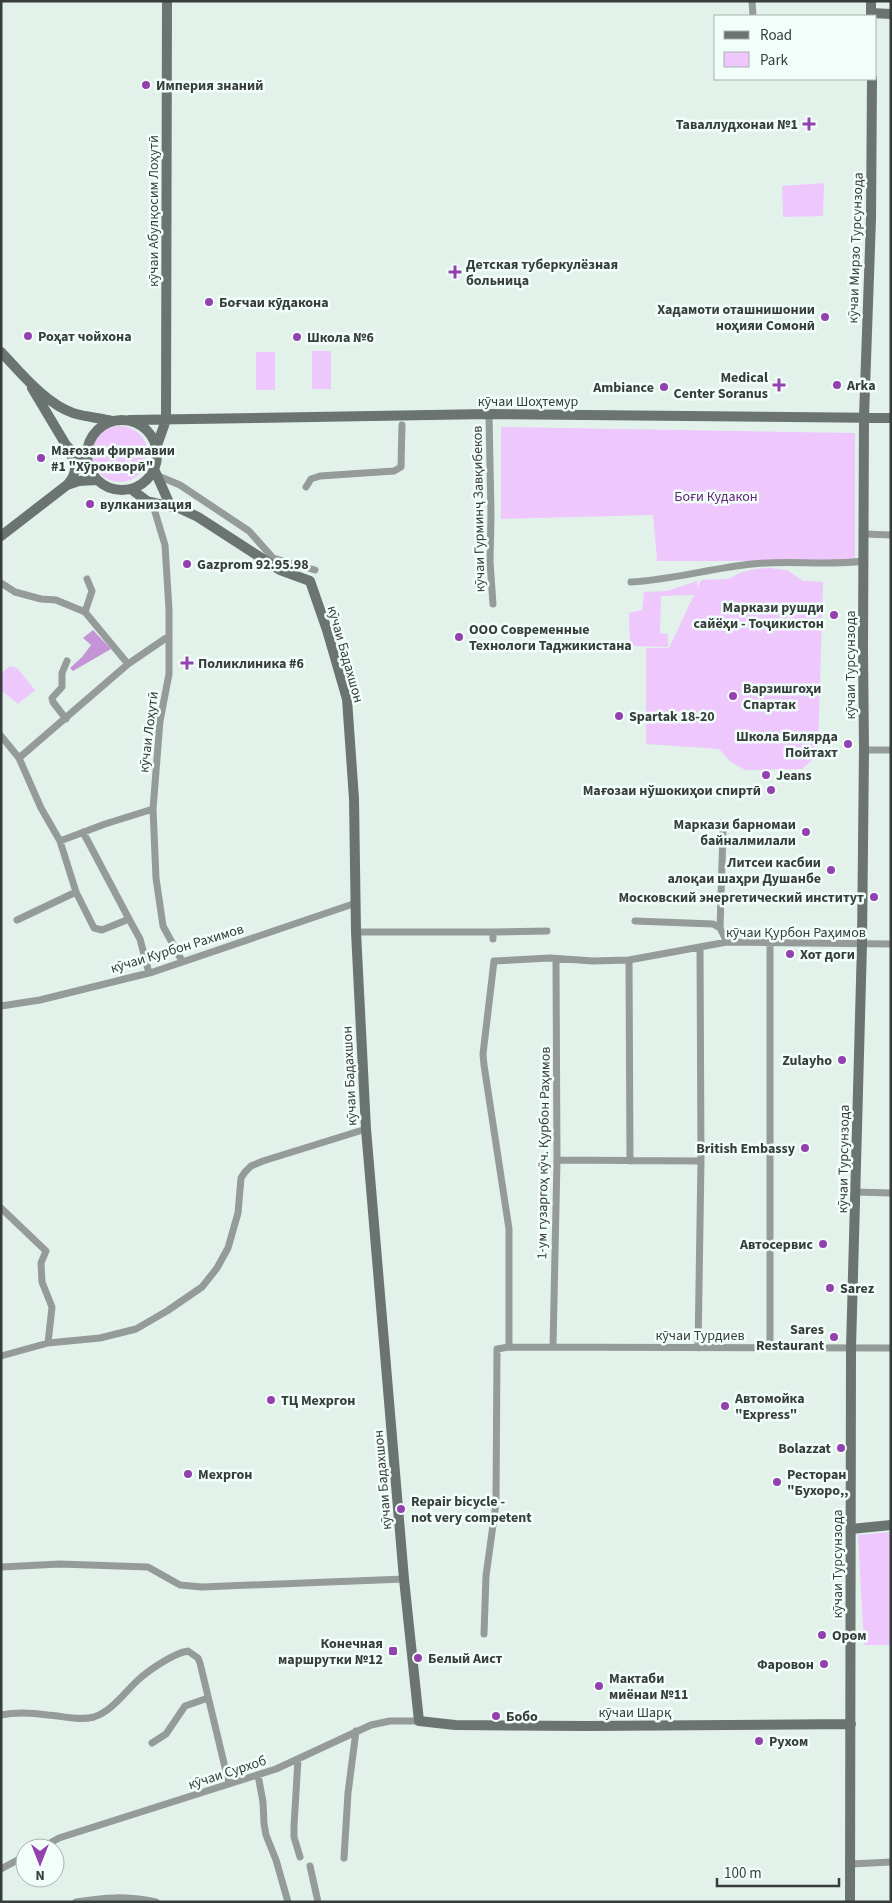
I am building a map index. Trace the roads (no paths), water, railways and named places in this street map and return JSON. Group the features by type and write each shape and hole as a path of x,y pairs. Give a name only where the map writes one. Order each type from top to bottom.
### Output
{"main road":[{"name":"кӯчаи Абулқосим Лоҳутӣ","path":"156,448 166,420 167,1"},
{"path":"872,1 871,15 891,14"},
{"name":"кӯчаи Мирзо Турсунзода","path":"864,417 871,219 872,80"},
{"path":"1,352 28,380 58,406 72,412 112,421 129,420 147,430 153,438 156,448 155,472 145,482 132,489 113,489 96,480 88,467 66,445"},
{"path":"1,536 66,485 74,477 76,471 75,463 66,445 28,380"},
{"name":"кӯчаи Шоҳтемур","path":"129,420 488,414 891,418"},
{"name":"кӯчаи Турсунзода","path":"850,1902 851,1348 862,944 864,417"},
{"path":"88,467 86,453 90,439 99,427 112,421"},
{"path":"155,472 176,508"},
{"path":"66,485 96,480"},
{"name":"кӯчаи Бадахшон","path":"132,489 147,501 176,508 211,523 280,570 310,581 327,630 347,699 354,798 356,932 366,1129 404,1579 419,1721"},
{"path":"851,1529 891,1525"},
{"name":"кӯчаи Шарқ","path":"419,1721 455,1725 578,1726 851,1724"}],"street":[{"path":"752,1 753,15"},
{"name":"кӯчаи Гурминҷ Завқибеков","path":"488,414 491,514 490,562 493,604"},
{"path":"306,486 311,479 320,476 400,469 402,425"},
{"path":"155,472 180,485 249,531 274,558 315,570"},
{"name":"кӯчаи Лоҳутӣ","path":"152,502 165,544 169,636 168,674 160,721 153,809 156,878 163,926 182,961"},
{"path":"864,534 891,535"},
{"path":"631,582 655,581 753,564 804,562 820,564 864,561"},
{"path":"84,612 92,591 87,579"},
{"path":"1,583 15,592 41,599 56,600 84,612 128,664"},
{"path":"19,758 128,664 169,636"},
{"path":"66,718 52,698 62,687 62,673 67,662"},
{"path":"1,736 19,758 41,808 60,841 76,892 94,928 102,930 129,919"},
{"path":"864,750 891,750"},
{"path":"60,841 153,809"},
{"path":"721,823 724,832 720,928 727,942"},
{"path":"83,832 140,939 149,973"},
{"path":"17,920 76,892"},
{"name":"кӯчаи Курбон Рахимов","path":"1,1006 40,1000 149,973 356,903"},
{"name":"кӯчаи Қурбон Раҳимов","path":"635,921 713,924 720,928"},
{"path":"356,932 493,935 547,931"},
{"name":"кӯчаи Қурбон Раҳимов","path":"509,1347 509,1228 483,1054 494,961 539,958 556,960 629,960 727,942 891,944"},
{"path":"770,943 770,1348"},
{"path":"698,1348 701,1161 700,947"},
{"name":"1-ум гузаргоҳ кӯч. Қурбон Раҳимов","path":"553,1348 557,1160 556,960"},
{"path":"629,960 630,1160"},
{"path":"1,1356 48,1343 100,1338 136,1329 168,1311 202,1287 217,1268 228,1248 238,1213 241,1178 244,1172 251,1166 263,1161 366,1129"},
{"path":"557,1160 701,1161"},
{"path":"856,1192 891,1192"},
{"path":"1,1208 46,1252 41,1263 42,1282 52,1307 48,1343"},
{"path":"484,1634 486,1576 496,1503 497,1349 509,1347"},
{"name":"кӯчаи Турдиев","path":"509,1347 891,1348"},
{"path":"1,1567 60,1564 148,1567 180,1585 202,1587 404,1579"},
{"path":"1,1715 45,1714 77,1719 94,1717 114,1704 140,1678 180,1653 188,1651 198,1658 229,1784"},
{"path":"152,1743 166,1734 186,1706 208,1698"},
{"name":"кӯчаи Сурхоб","path":"59,1838 258,1775 298,1759 371,1725 390,1721 419,1721"},
{"path":"344,1858 348,1793 356,1731"},
{"path":"298,1759 294,1837 300,1857"},
{"path":"258,1775 266,1835 276,1860 288,1902"},
{"path":"1,1869 15,1861"},
{"path":"851,1864 891,1862"},
{"path":"310,1866 318,1902"},
{"path":"76,1902 109,1897 124,1897 156,1902"}],"place":[{"name":"Империя знаний","path":"146,85"},
{"name":"Таваллудхонаи №1","path":"809,124"},
{"name":"Детская туберкулёзная больница","path":"455,272"},
{"name":"Боғчаи кӯдакона","path":"209,302"},
{"name":"Хадамоти оташнишонии ноҳияи Сомонӣ","path":"825,317"},
{"name":"Роҳат чойхона","path":"28,336"},
{"name":"Школа №6","path":"297,337"},
{"name":"Medical Center Soranus","path":"779,385"},
{"name":"Arka","path":"837,385"},
{"name":"Ambiance","path":"664,387"},
{"name":"Мағозаи фирмавии #1 \"Хӯрокворӣ\"","path":"41,458"},
{"name":"вулканизация","path":"90,504"},
{"name":"Gazprom 92.95.98","path":"187,564"},
{"name":"Маркази рушди сайёҳи - Тоҷикистон","path":"834,615"},
{"name":"ООО Современные Технологи Таджикистана","path":"459,637"},
{"name":"Поликлиника #6","path":"187,663"},
{"name":"Варзишгоҳи Спартак","path":"733,696"},
{"name":"Spartak 18-20","path":"619,716"},
{"name":"Школа Билярда Пойтахт","path":"848,744"},
{"name":"Jeans","path":"766,775"},
{"name":"Мағозаи нўшокиҳои спиртӣ","path":"771,790"},
{"name":"Маркази барномаи байналмилали","path":"806,832"},
{"name":"Литсеи касбии алоқаи шаҳри Душанбе","path":"831,870"},
{"name":"Московский энергетический институт","path":"874,897"},
{"name":"Хот доги","path":"790,954"},
{"name":"Zulayho","path":"842,1060"},
{"name":"British Embassy","path":"805,1148"},
{"name":"Автосервис","path":"823,1244"},
{"name":"Sarez","path":"830,1288"},
{"name":"Sares Restaurant","path":"834,1337"},
{"name":"ТЦ Мехргон","path":"271,1400"},
{"name":"Автомойка \"Express\"","path":"725,1406"},
{"name":"Bolazzat","path":"841,1448"},
{"name":"Мехргон","path":"188,1474"},
{"name":"Ресторан \"Бухоро,,","path":"777,1482"},
{"name":"Repair bicycle - not very competent","path":"401,1509"},
{"name":"Ором","path":"822,1635"},
{"name":"Конечная маршрутки №12","path":"393,1651"},
{"name":"Белый Аист","path":"418,1658"},
{"name":"Фаровон","path":"824,1664"},
{"name":"Мактаби миёнаи №11","path":"599,1686"},
{"name":"Бобо","path":"496,1716"},
{"name":"Рухом","path":"759,1741"}],"park label":[{"name":"Боғи Кудакон","path":"716,496"}]}
